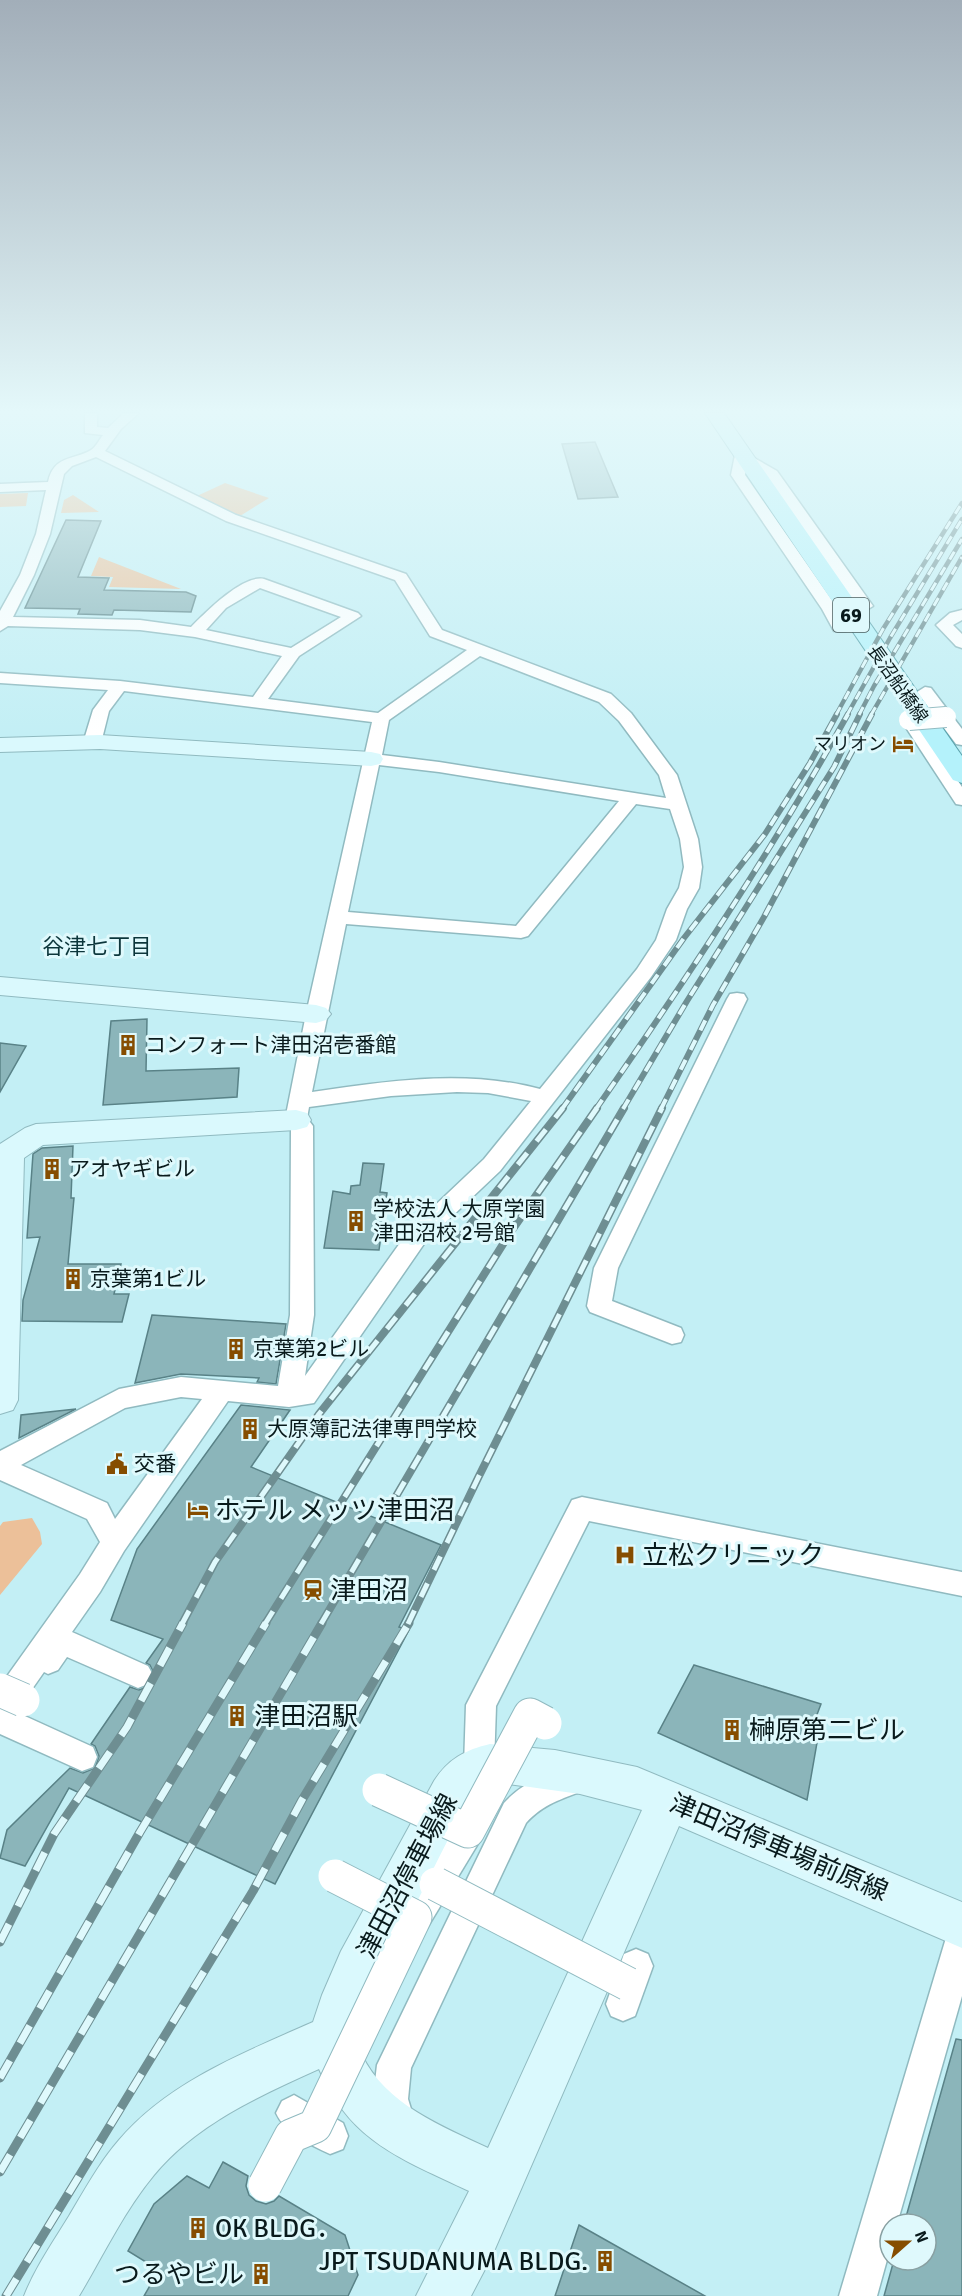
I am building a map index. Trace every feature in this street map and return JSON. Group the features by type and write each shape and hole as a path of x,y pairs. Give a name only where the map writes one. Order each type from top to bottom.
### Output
{"main road":[{"name":"長沼船橋線","path":"787,520 962,775"}],"street":[{"path":"46,520 27,575 1,624 140,625 195,632 293,653"},
{"path":"0,1466 119,1399 181,1387 289,1397 305,1396 418,1235 492,1165 644,973 666,940 677,909 689,888 693,867 689,839 668,775 625,717 605,698 436,633 401,577 237,520"},
{"path":"770,520 834,609 840,628"},
{"path":"805,520 865,606 834,609"},
{"path":"195,632 221,605 259,582 353,616 293,653 277,672 258,702"},
{"path":"962,615 955,616 945,625 962,643"},
{"path":"289,1397 302,1315 302,1126 297,1110 381,718 479,649"},
{"path":"0,678 120,686 381,718"},
{"path":"92,743 101,710 120,686"},
{"path":"925,692 962,740"},
{"path":"946,717 909,720 962,800"},
{"path":"0,745 92,743 371,759 679,805"},
{"path":"337,917 521,932 632,797"},
{"path":"0,986 316,1014"},
{"path":"672,1335 599,1306 606,1268 637,1200 737,999"},
{"path":"0,1400 8,1159 11,1152 36,1135 297,1110 398,1088 482,1085 524,1090 547,1098"},
{"path":"6,1708 90,1583 114,1543 222,1390"},
{"path":"0,1466 97,1511 114,1543"},
{"path":"593,1775 506,1764 478,1766 480,1705 582,1508 962,1584"},
{"path":"6,1708 61,1641 138,1675"},
{"path":"6,1708 82,1757"},
{"path":"265,2185 291,2136 313,2125 416,1917 468,1831 530,1715 545,1723"},
{"name":"津田沼停車場線","path":"478,1766 456,1784 441,1811 358,1969 343,2004 335,2037 341,2065 359,2093 376,2113 401,2130 499,2180"},
{"path":"401,2130 389,2097 388,2086 394,2065 515,1813 525,1801 539,1791 593,1775"},
{"name":"津田沼停車場前原線","path":"593,1775 637,1787 962,1925"},
{"path":"379,1790 468,1831"},
{"path":"442,2296 474,2238 668,1800"},
{"path":"334,1876 416,1917"},
{"path":"436,1884 629,1985"},
{"path":"858,2296 962,1938"},
{"path":"50,2296 123,2174 164,2130 213,2094 335,2037"}],"shaded area":[{"path":"99,557 181,589 109,587 113,577 91,576"},
{"path":"32,1518 40,1532 42,1544 0,1595 0,1526 3,1522"}],"building":[{"path":"66,520 101,521 78,577 109,578 104,590 186,592 196,596 191,612 114,610 112,615 78,614 80,609 25,608"},
{"name":"コンフォート津田沼壱番館","path":"147,1019 146,1071 239,1068 237,1097 103,1105 111,1021"},
{"path":"0,1043 26,1046 0,1092"},
{"path":"73,1146 71,1198 74,1198 68,1264 121,1264 114,1294 129,1294 122,1322 22,1321 23,1300 40,1237 27,1238 33,1154 42,1148"},
{"name":"学校法人 大原学園 津田沼校 2号館","path":"363,1163 384,1164 380,1192 387,1193 379,1250 324,1248 333,1191 350,1194 351,1186 360,1185"},
{"name":"京葉第2ビル","path":"152,1315 286,1324 276,1384 257,1382 259,1378 181,1374 135,1383"},
{"name":"津田沼駅","path":"241,1405 290,1410 251,1467 441,1545 399,1627 409,1630 275,1884 69,1788 25,1866 0,1858 7,1830 70,1768 83,1773 95,1768 99,1756 95,1746 91,1744 130,1687 139,1690 149,1686 155,1676 150,1665 146,1663 163,1639 111,1620 137,1549"},
{"path":"76,1409 19,1438 21,1415"},
{"name":"榊原第二ビル","path":"694,1665 821,1704 810,1733 818,1737 807,1800 658,1733"},
{"path":"956,2039 962,2040 962,2296 884,2296 891,2272 938,2272 938,2212 907,2212"},
{"path":"223,2162 248,2176 246,2186 249,2195 256,2201 266,2204 279,2196 345,2235 358,2275 348,2296 144,2296 159,2270 128,2251 154,2204 187,2176 209,2188"},
{"name":"JPT TSUDANUMA BLDG.","path":"579,2225 705,2296 555,2296"}],"railway":[{"path":"836,715 883,629 951,520"},
{"path":"847,715 890,638 961,520"},
{"path":"859,715 962,539"},
{"path":"871,715 962,557"},
{"path":"562,1109 684,938 765,834 810,763 837,714"},
{"path":"596,1109 727,915 789,816 848,714"},
{"path":"623,1109 687,1001 834,767 860,714"},
{"path":"661,1109 713,1005 764,917 872,714"},
{"path":"182,1624 215,1562 319,1414 563,1108"},
{"path":"265,1624 510,1233 597,1108"},
{"path":"321,1624 624,1108"},
{"path":"408,1624 662,1108"},
{"path":"0,1942 54,1834 127,1727 183,1623"},
{"path":"0,2078 140,1832 266,1623"},
{"path":"0,2172 322,1623"},
{"path":"6,2296 253,1891 302,1800 409,1623"}],"place":[{"name":"マリオン","path":"903,744"},
{"name":"コンフォート津田沼壱番館","path":"128,1045"},
{"name":"アオヤギビル","path":"52,1169"},
{"name":"学校法人 大原学園 津田沼校 2号館","path":"356,1221"},
{"name":"京葉第1ビル","path":"73,1279"},
{"name":"京葉第2ビル","path":"236,1349"},
{"name":"大原簿記法律専門学校","path":"250,1429"},
{"name":"交番","path":"117,1464"},
{"name":"ホテル メッツ津田沼","path":"198,1510"},
{"name":"立松クリニック","path":"625,1555"},
{"name":"津田沼","path":"313,1590"},
{"name":"津田沼駅","path":"237,1716"},
{"name":"榊原第二ビル","path":"732,1730"},
{"name":"OK BLDG．","path":"198,2228"},
{"name":"JPT TSUDANUMA BLDG.","path":"605,2261"},
{"name":"つるやビル","path":"261,2274"}],"district":[{"name":"谷津七丁目","path":"97,946"}]}
